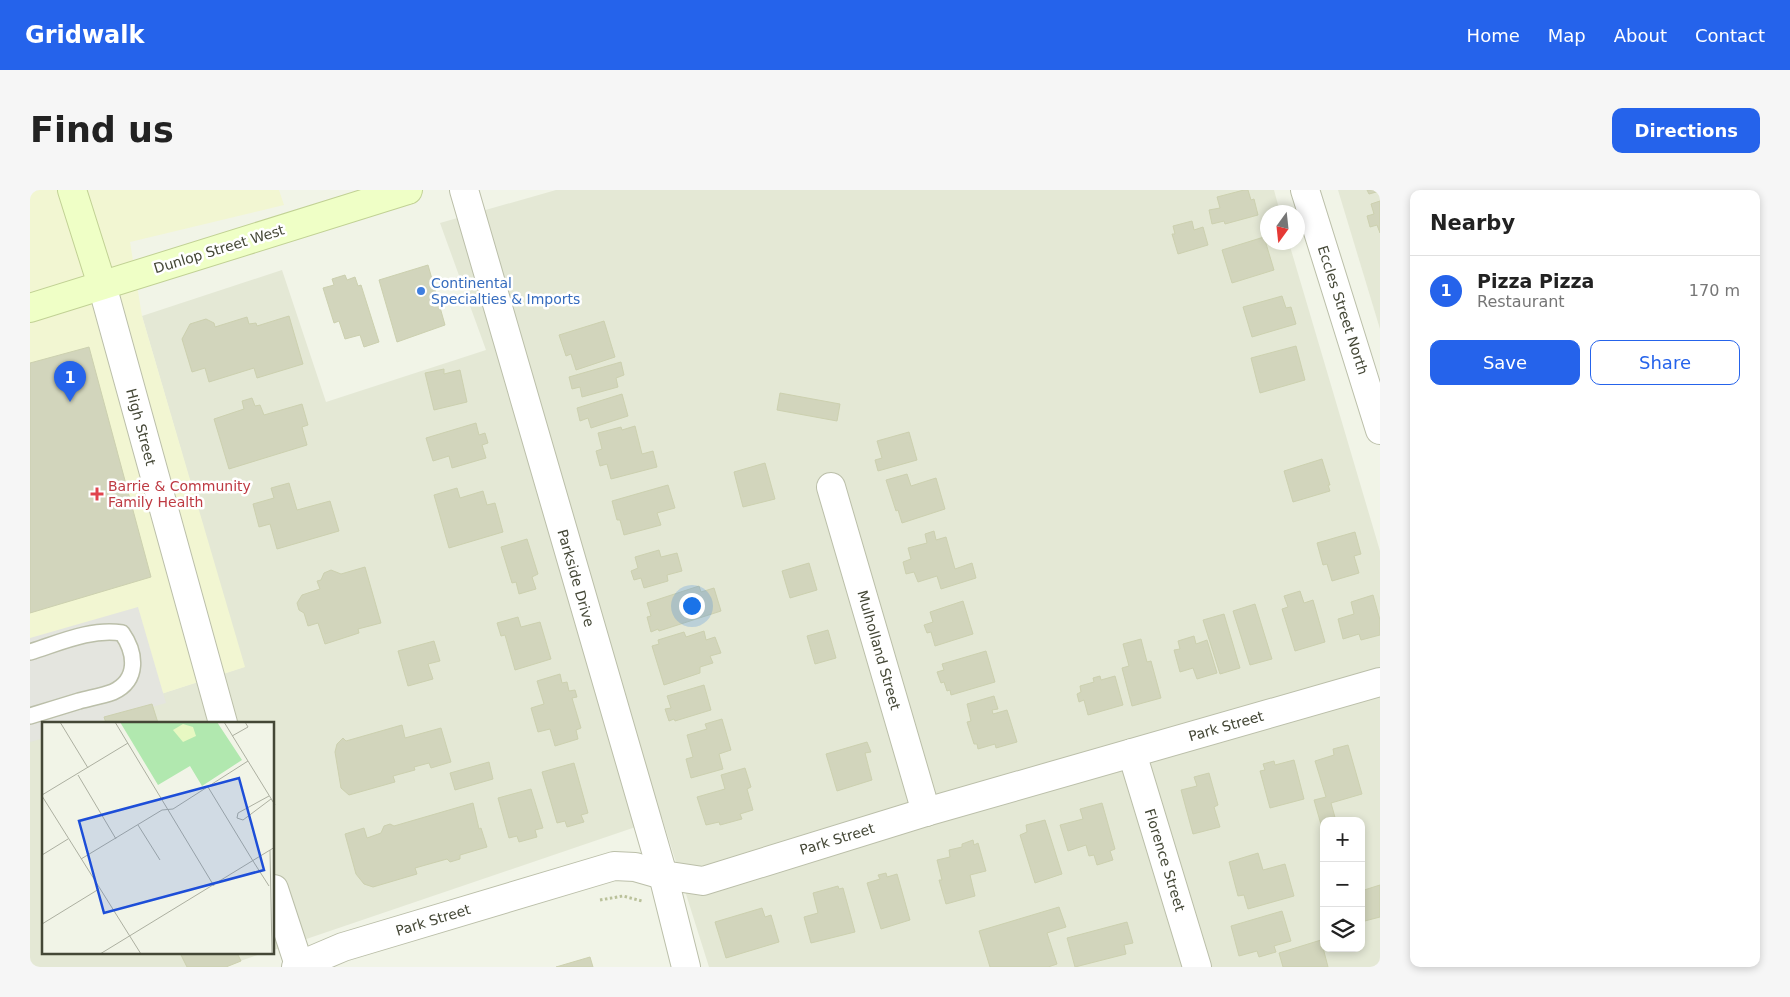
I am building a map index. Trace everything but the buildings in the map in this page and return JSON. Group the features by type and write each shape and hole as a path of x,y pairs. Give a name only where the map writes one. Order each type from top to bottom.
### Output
{"main road":[{"name":"High Street","path":"72,190 102,285"},
{"name":"Dunlop Street West","path":"30,308 408,190"}],"street":[{"name":"Parkside Drive","path":"464,190 663,875 686,967"},
{"name":"Eccles Street North","path":"1305,190 1374,389 1380,430"},
{"name":"High Street","path":"102,285 223,722"},
{"name":"Mulholland Street","path":"832,488 926,812"},
{"name":"Park Street","path":"298,966 343,947 614,866 635,866 663,875 703,881 926,812 1380,682"},
{"name":"Florence Street","path":"1132,753 1198,967"},
{"path":"275,892 298,966"}],"lane":[{"path":"30,652 94,633 122,632 128,640 133,656 133,669 126,682 114,691 30,716"}],"path":[{"path":"591,903 623,896 645,901"}],"shaded area":[{"path":"30,190 279,190 284,205 130,242 142,316 245,667 74,722 42,722 42,725 30,736"},
{"path":"556,190 1274,190 1278,205 1260,205 1260,250 1291,250 1380,551 1380,967 709,967 662,818 275,950 275,722 74,722 244,667 142,316 282,270 326,402 486,350 440,223"},
{"path":"1338,190 1380,190 1380,329"},
{"path":"138,607 166,703 98,722 42,722 42,739 30,742 30,638"},
{"path":"42,733 42,954 260,954 223,967 30,967 30,736"}],"place":[{"name":"Continental Specialties & Imports","path":"421,291"},
{"name":"Pizza Pizza","path":"70,402"},
{"name":"Barrie & Community Family Health","path":"97,494"}]}
